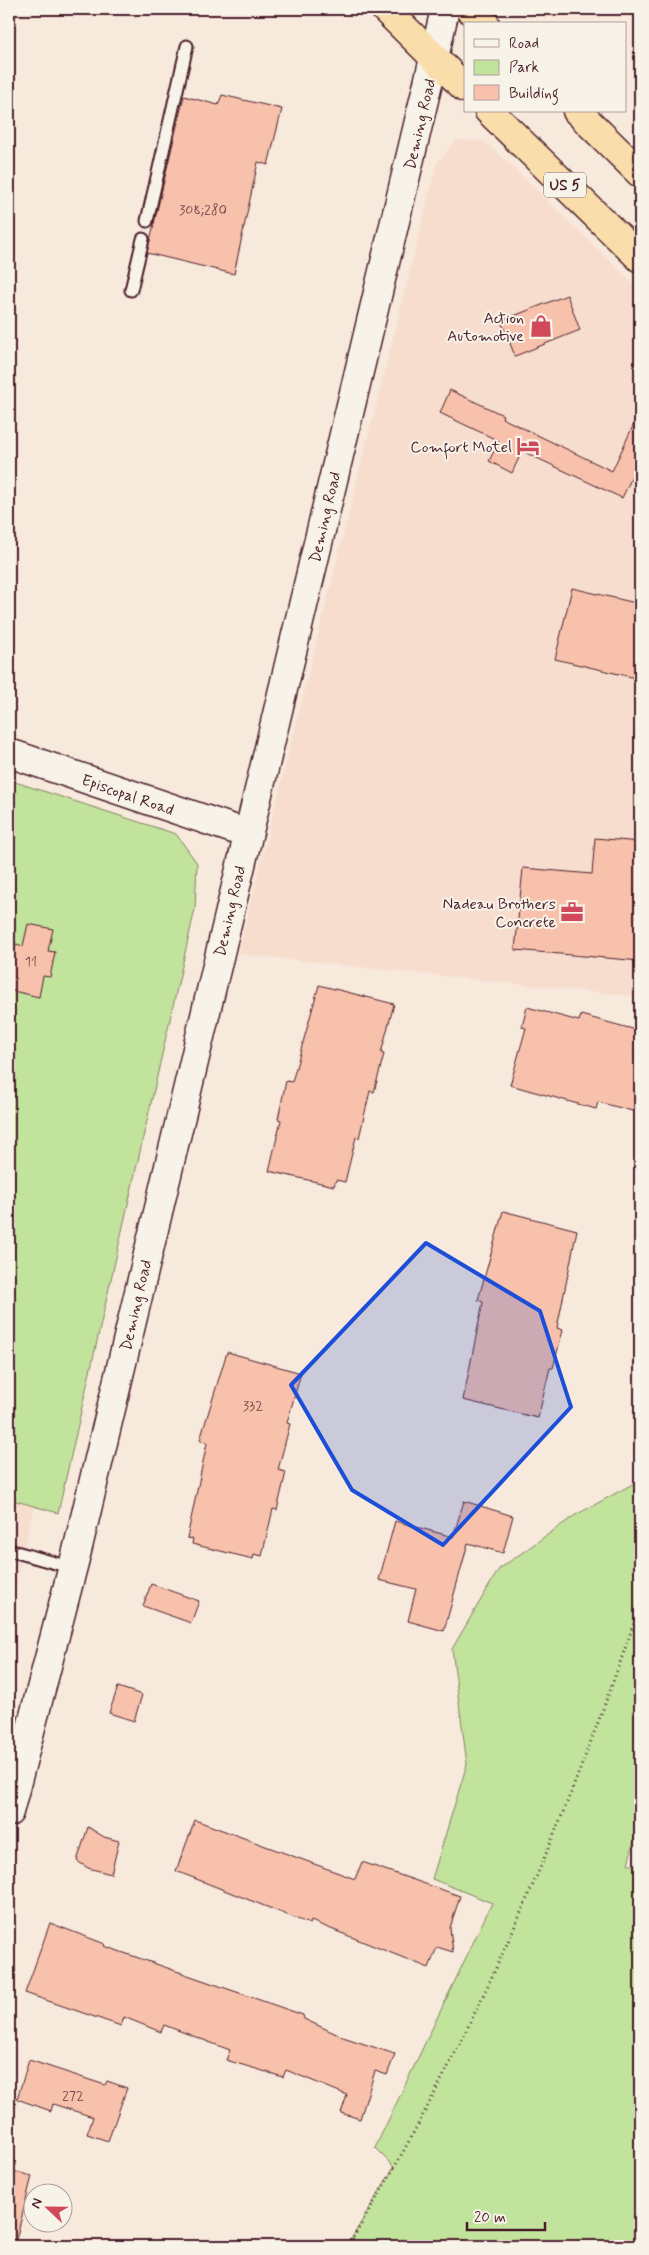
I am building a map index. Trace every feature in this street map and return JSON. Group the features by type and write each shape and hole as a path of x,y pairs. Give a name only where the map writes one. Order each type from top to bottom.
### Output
{"highway":[{"path":"385,9 464,87"},
{"path":"470,9 484,22"},
{"name":"US 5","path":"490,112 640,258"},
{"path":"577,112 640,172"}],"street":[{"name":"Deming Road","path":"9,1812 73,1568 445,9"},
{"name":"Episcopal Road","path":"9,753 248,834"}],"lane":[{"path":"147,221 187,46"},
{"path":"132,290 143,239"},
{"path":"9,1550 73,1568"}],"path":[{"path":"348,2246 428,2104 498,1963 579,1774 640,1606"}],"highlighted area":[{"path":"426,1243 540,1311 571,1407 443,1545 352,1490 291,1385"}],"shaded area":[{"path":"456,140 485,141 640,290 640,997 238,954 437,163"},
{"path":"9,1499 34,1507 9,1611"}],"green space":[{"path":"9,780 176,834 197,863 195,909 58,1513 9,1499"},
{"path":"640,1480 640,1818 628,1864 640,1867 640,2246 347,2246 394,2167 375,2148 492,1903 432,1879 467,1764 452,1649 499,1569 574,1516"}],"building":[{"path":"222,95 282,109 268,165 258,162 234,274 147,253 184,96 218,105"},
{"name":"Action Automotive","path":"567,295 580,330 515,356 501,321"},
{"name":"Comfort Motel","path":"450,390 503,415 502,418 612,471 640,411 640,460 622,498 522,451 512,473 489,461 499,441 440,413"},
{"path":"572,588 640,604 640,679 555,659"},
{"path":"595,838 640,842 640,961 515,950 523,868 592,874"},
{"path":"28,924 53,929 48,951 55,952 50,977 43,976 39,997 9,990 9,979 16,944 23,946"},
{"path":"319,985 394,1004 381,1053 384,1054 374,1092 370,1091 359,1138 356,1137 345,1182 336,1180 334,1186 269,1171 281,1120 278,1119 286,1081 292,1082"},
{"path":"527,1007 579,1021 581,1015 640,1031 640,1113 598,1102 596,1109 510,1085 526,1028 522,1027"},
{"path":"503,1211 577,1230 557,1328 563,1330 553,1368 550,1368 538,1418 463,1400 483,1302 478,1300"},
{"path":"227,1352 301,1373 287,1423 290,1424 278,1470 286,1472 277,1510 273,1509 262,1556 254,1554 253,1559 192,1544 193,1539 187,1538 207,1443 200,1440"},
{"path":"464,1501 513,1516 503,1553 468,1543 444,1631 408,1621 416,1589 379,1580 395,1521 453,1537"},
{"path":"151,1584 199,1601 191,1623 143,1606"},
{"path":"118,1687 142,1695 134,1721 109,1713"},
{"path":"195,1820 355,1879 362,1862 460,1896 450,1928 453,1952 437,1947 429,1968 311,1921 310,1924 176,1871"},
{"path":"88,1827 104,1837 119,1841 111,1874 88,1868 77,1861"},
{"path":"50,1923 105,1944 104,1946 303,2015 304,2019 343,2037 395,2054 387,2075 375,2071 360,2119 341,2113 347,2095 286,2070 283,2077 226,2060 230,2050 164,2025 161,2032 124,2017 121,2026 25,1993"},
{"path":"29,2060 105,2085 107,2081 127,2088 108,2141 87,2134 93,2117 53,2104 51,2111 17,2099"},
{"path":"9,2170 32,2176 30,2182 22,2182 22,2216 16,2240 9,2239"}],"place":[{"name":"Action Automotive","path":"541,326"},
{"name":"Comfort Motel","path":"528,446"},
{"name":"Nadeau Brothers Concrete","path":"572,912"}]}
